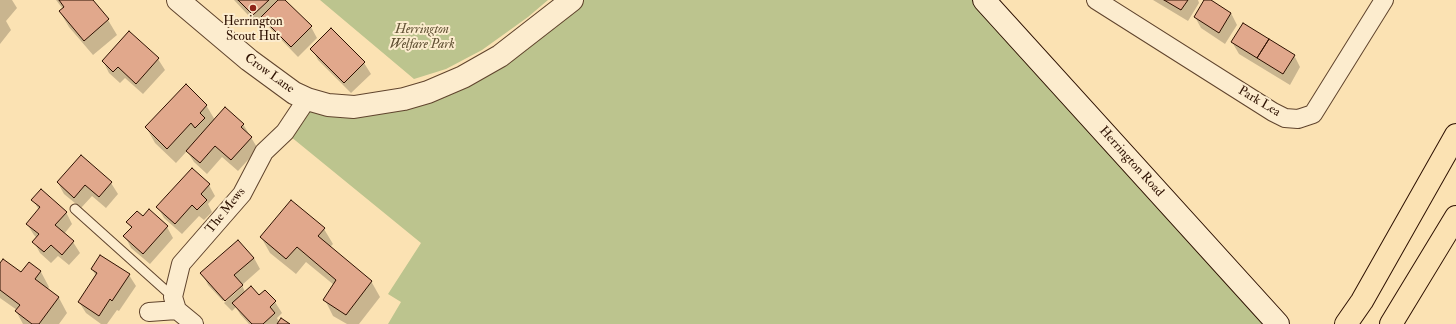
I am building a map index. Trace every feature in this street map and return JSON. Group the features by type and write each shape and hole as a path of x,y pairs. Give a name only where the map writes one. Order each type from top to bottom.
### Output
{"highway":[{"path":"1346,324 1362,301 1456,135"},
{"path":"1391,324 1456,217"}],"street":[{"name":"Crow Lane","path":"178,0 275,80 294,93 307,99"},
{"path":"307,99 328,105 354,106 404,99 428,92 463,77 500,56 572,0"},
{"name":"Herrington Road","path":"984,0 1278,324"},
{"name":"Park Lea","path":"1096,0 1273,112 1285,118 1298,119 1313,114 1384,0"},
{"name":"The Mews","path":"175,303 181,264 242,194 264,152 286,132 307,99"},
{"path":"149,312 175,303 194,324"}],"lane":[{"path":"75,209 175,303"}],"green space":[{"name":"Herrington Welfare Park","path":"320,0 548,0 528,17 482,50 446,69 414,79"},
{"path":"572,0 974,0 1277,324 388,324 401,302 388,294 421,243 285,132 307,99 428,92"}],"building":[{"path":"59,0 93,0 109,19 84,41 59,11 64,7"},
{"name":"Herrington Scout Hut","path":"238,0 269,0 253,15"},
{"path":"278,0 285,0 312,26 291,47 261,17"},
{"path":"1164,0 1188,0 1181,10"},
{"path":"1204,0 1211,0 1231,13 1219,33 1194,17"},
{"path":"1243,23 1269,39 1257,58 1231,42"},
{"path":"331,28 365,62 344,83 310,49"},
{"path":"129,31 159,58 136,84 118,67 113,72 102,61"},
{"path":"1269,39 1295,55 1283,74 1257,58"},
{"path":"186,84 207,105 200,113 205,118 195,128 191,123 167,149 145,127"},
{"path":"225,107 244,124 241,127 252,137 231,160 215,146 200,163 186,151"},
{"path":"81,155 112,182 99,197 85,185 74,198 57,182"},
{"path":"192,168 210,184 201,194 207,200 197,210 192,205 175,224 156,207"},
{"path":"41,189 67,212 55,225 74,241 62,255 51,245 44,252 32,242 39,234 26,224 40,207 31,200"},
{"path":"291,200 325,228 318,236 372,281 346,315 323,300 336,280 297,247 286,259 260,237"},
{"path":"149,209 168,226 143,254 123,236 132,227 126,222 137,211 143,216"},
{"path":"238,240 254,258 234,275 243,285 225,301 200,273"},
{"path":"100,255 130,274 112,301 110,299 99,316 78,302 97,273 91,269"},
{"path":"3,259 21,272 29,262 41,271 35,279 59,297 39,324 32,324 15,311 20,305 0,290 0,263"},
{"path":"251,286 259,295 265,290 276,301 270,307 275,313 263,324 252,324 232,303"},
{"path":"281,318 290,324 277,324"}],"place":[{"name":"Herrington Scout Hut","path":"253,8"}]}
